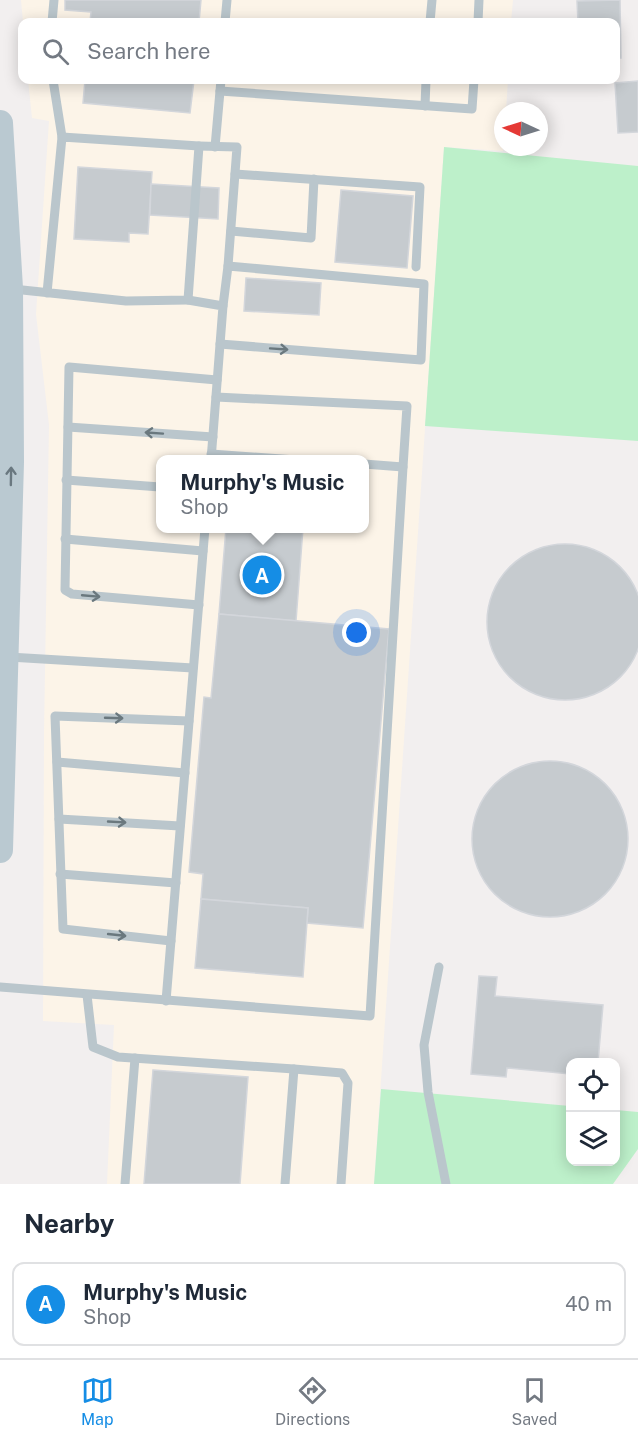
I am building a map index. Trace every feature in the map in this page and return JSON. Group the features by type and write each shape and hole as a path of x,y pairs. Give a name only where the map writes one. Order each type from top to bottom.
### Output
{"main road":[{"path":"0,123 10,288 11,462 0,849"}],"lane":[{"path":"52,18 54,0"},
{"path":"225,18 227,0"},
{"path":"430,18 432,0"},
{"path":"478,18 479,0"},
{"path":"47,293 62,137 54,84"},
{"path":"215,147 220,84"},
{"path":"425,106 426,84"},
{"path":"220,91 472,109 474,84"},
{"path":"62,137 237,147 211,455"},
{"path":"188,300 199,146"},
{"path":"235,174 420,187 416,267"},
{"path":"231,231 311,238 314,179"},
{"path":"220,344 421,360 424,284 228,266"},
{"path":"10,288 126,301 188,300 223,306"},
{"path":"199,604 68,593 63,586 69,367 217,380"},
{"path":"0,987 370,1016 407,406 216,398"},
{"path":"68,427 213,437"},
{"path":"369,464 404,467"},
{"path":"66,480 156,487"},
{"path":"166,1001 205,533"},
{"path":"65,539 203,551"},
{"path":"6,657 194,668"},
{"path":"171,941 63,929 55,716 189,721"},
{"path":"57,762 185,773"},
{"path":"59,819 180,826"},
{"path":"60,874 176,883"},
{"path":"439,967 424,1045 428,1092 446,1184"},
{"path":"87,995 93,1047 118,1057 342,1073 348,1083 341,1184"},
{"path":"125,1184 135,1058"},
{"path":"285,1184 294,1069"}],"shaded area":[{"path":"21,0 513,0 511,18 23,18"},
{"path":"28,84 508,84 507,102 494,102 494,150 444,147 374,1184 107,1184 114,1025 43,1021 44,733 49,425 36,314 49,121 32,118"}],"green space":[{"path":"444,147 494,152 494,156 536,156 638,166 638,441 425,426"},
{"path":"381,1089 566,1106 566,1166 620,1166 620,1110 638,1112 638,1149 613,1184 374,1184"}],"building":[{"path":"65,0 201,0 199,18 90,18 91,12 65,10"},
{"path":"620,0 621,58 620,18 578,18 577,1"},
{"path":"638,81 638,132 618,133 615,84"},
{"path":"85,84 194,84 190,113 83,103"},
{"path":"78,167 152,172 148,234 129,233 129,242 74,239"},
{"path":"151,184 219,188 218,219 150,215"},
{"path":"341,190 413,196 407,268 335,262"},
{"path":"246,278 321,283 319,315 244,311"},
{"path":"226,533 303,533 296,621 219,614"},
{"path":"565,544 595,550 620,567 637,592 639,644 637,652 620,677 595,694 565,700 535,694 510,677 493,652 487,622 493,592 510,567 535,550"},
{"path":"219,614 389,629 363,928 307,923 308,908 201,899 203,874 189,872 204,697 211,698"},
{"path":"550,761 565,762 580,767 594,774 605,784 615,795 622,809 627,824 627,854 622,869 615,883 605,894 594,904 580,911 565,916 550,917 535,916 520,911 506,904 495,894 485,883 478,869 473,854 472,839 473,824 478,809 485,795 495,784 506,774 520,767 535,762"},
{"path":"201,899 308,908 303,977 195,968"},
{"path":"479,976 497,977 495,996 603,1005 598,1058 566,1058 566,1074 507,1068 506,1077 471,1074"},
{"path":"153,1070 248,1077 240,1184 144,1184"}],"place":[{"name":"Murphy's Music","path":"262,575"}]}
